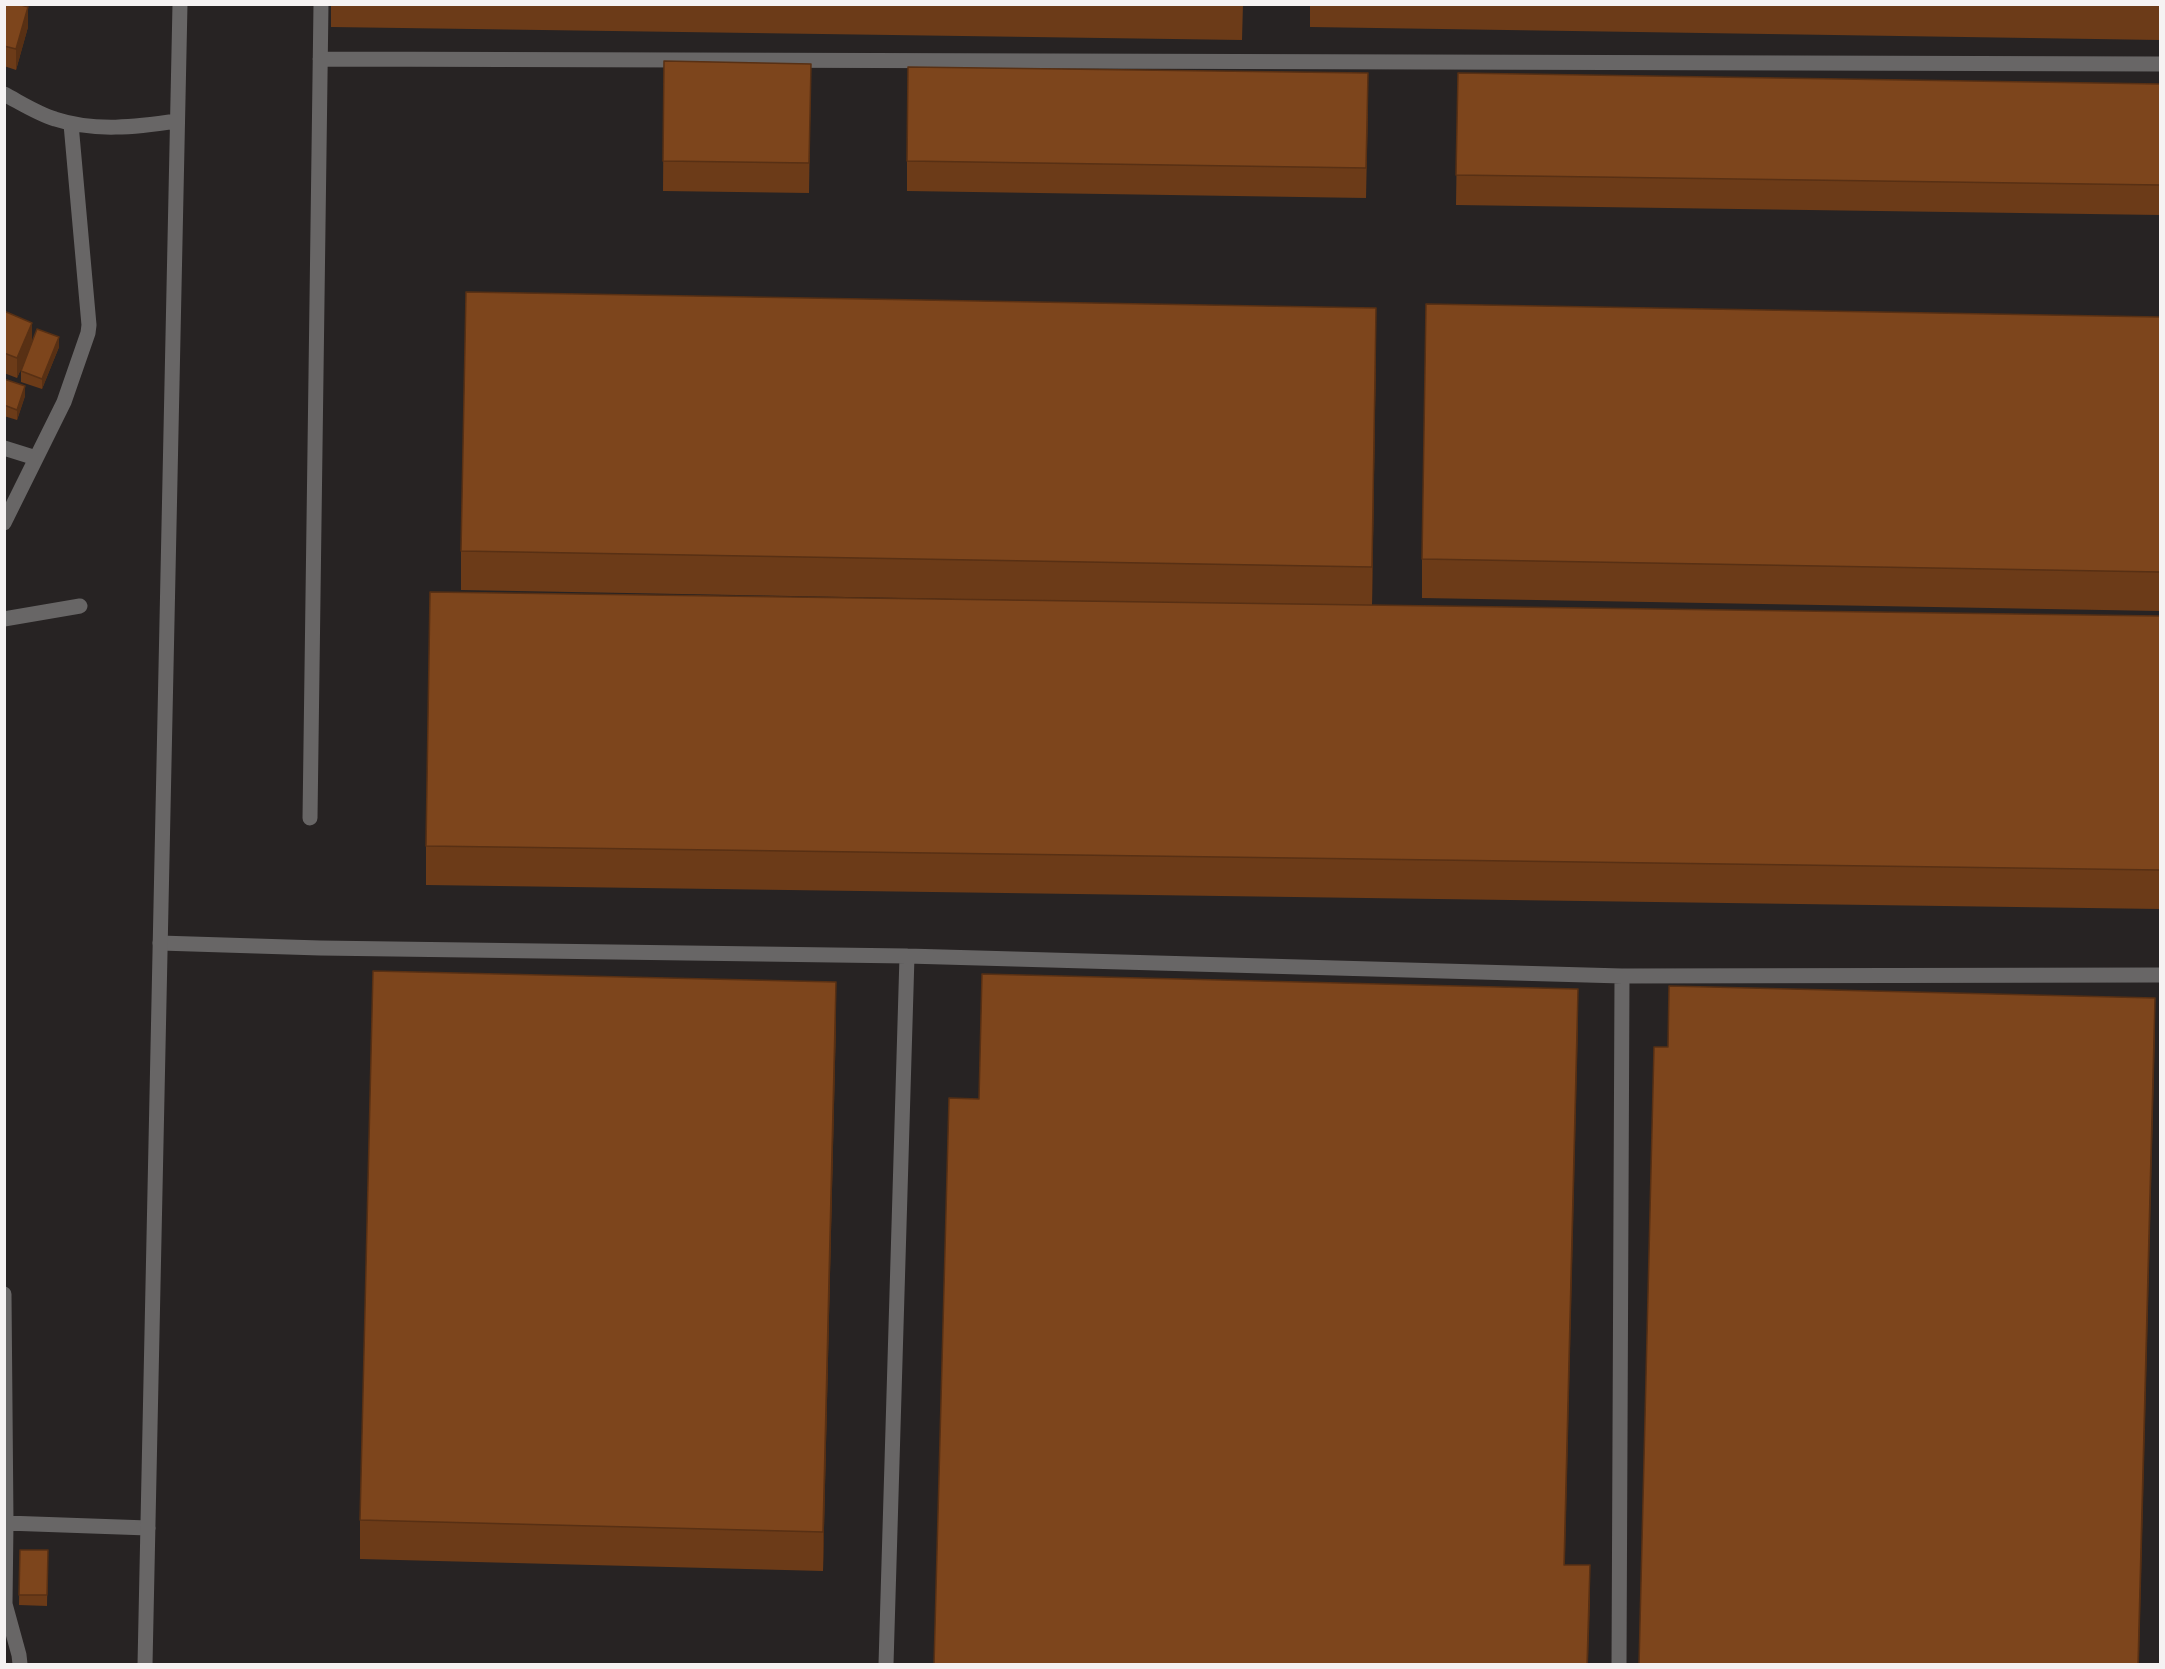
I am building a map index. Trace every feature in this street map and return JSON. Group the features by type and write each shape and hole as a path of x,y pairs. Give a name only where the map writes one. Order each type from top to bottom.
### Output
{"street":[{"path":"145,1665 180,4"},
{"path":"310,818 321,4"},
{"path":"320,59 2160,64"},
{"path":"4,94 41,114 71,124 140,126 177,121"},
{"path":"4,523 64,402 89,325 71,124"},
{"path":"4,448 36,458"},
{"path":"4,619 80,606"},
{"path":"160,943 320,948 906,956 1622,976 2160,975"},
{"path":"885,1665 906,956"},
{"path":"1619,1665 1622,976"},
{"path":"4,1294 5,1604 20,1665"},
{"path":"6,1523 148,1528"}],"building":[{"path":"4,4 28,7 16,49 4,46"},
{"path":"664,61 811,64 809,163 663,161"},
{"path":"908,67 1368,73 1366,168 907,161"},
{"path":"1458,73 2160,84 2160,185 1456,175"},
{"path":"466,292 1376,308 1372,567 461,551"},
{"path":"1426,304 2160,317 2160,572 1422,559"},
{"path":"4,311 32,323 17,358 4,353"},
{"path":"37,329 59,337 42,379 21,371"},
{"path":"4,379 25,386 17,410 4,405"},
{"path":"430,592 2160,616 2160,870 426,846"},
{"path":"373,971 836,982 823,1532 360,1520"},
{"path":"982,974 1578,989 1564,1565 1590,1565 1587,1665 934,1665 949,1098 979,1099"},
{"path":"1669,986 2155,998 2138,1665 1639,1665 1654,1047 1668,1047"},
{"path":"20,1550 48,1550 47,1595 19,1595"}]}
